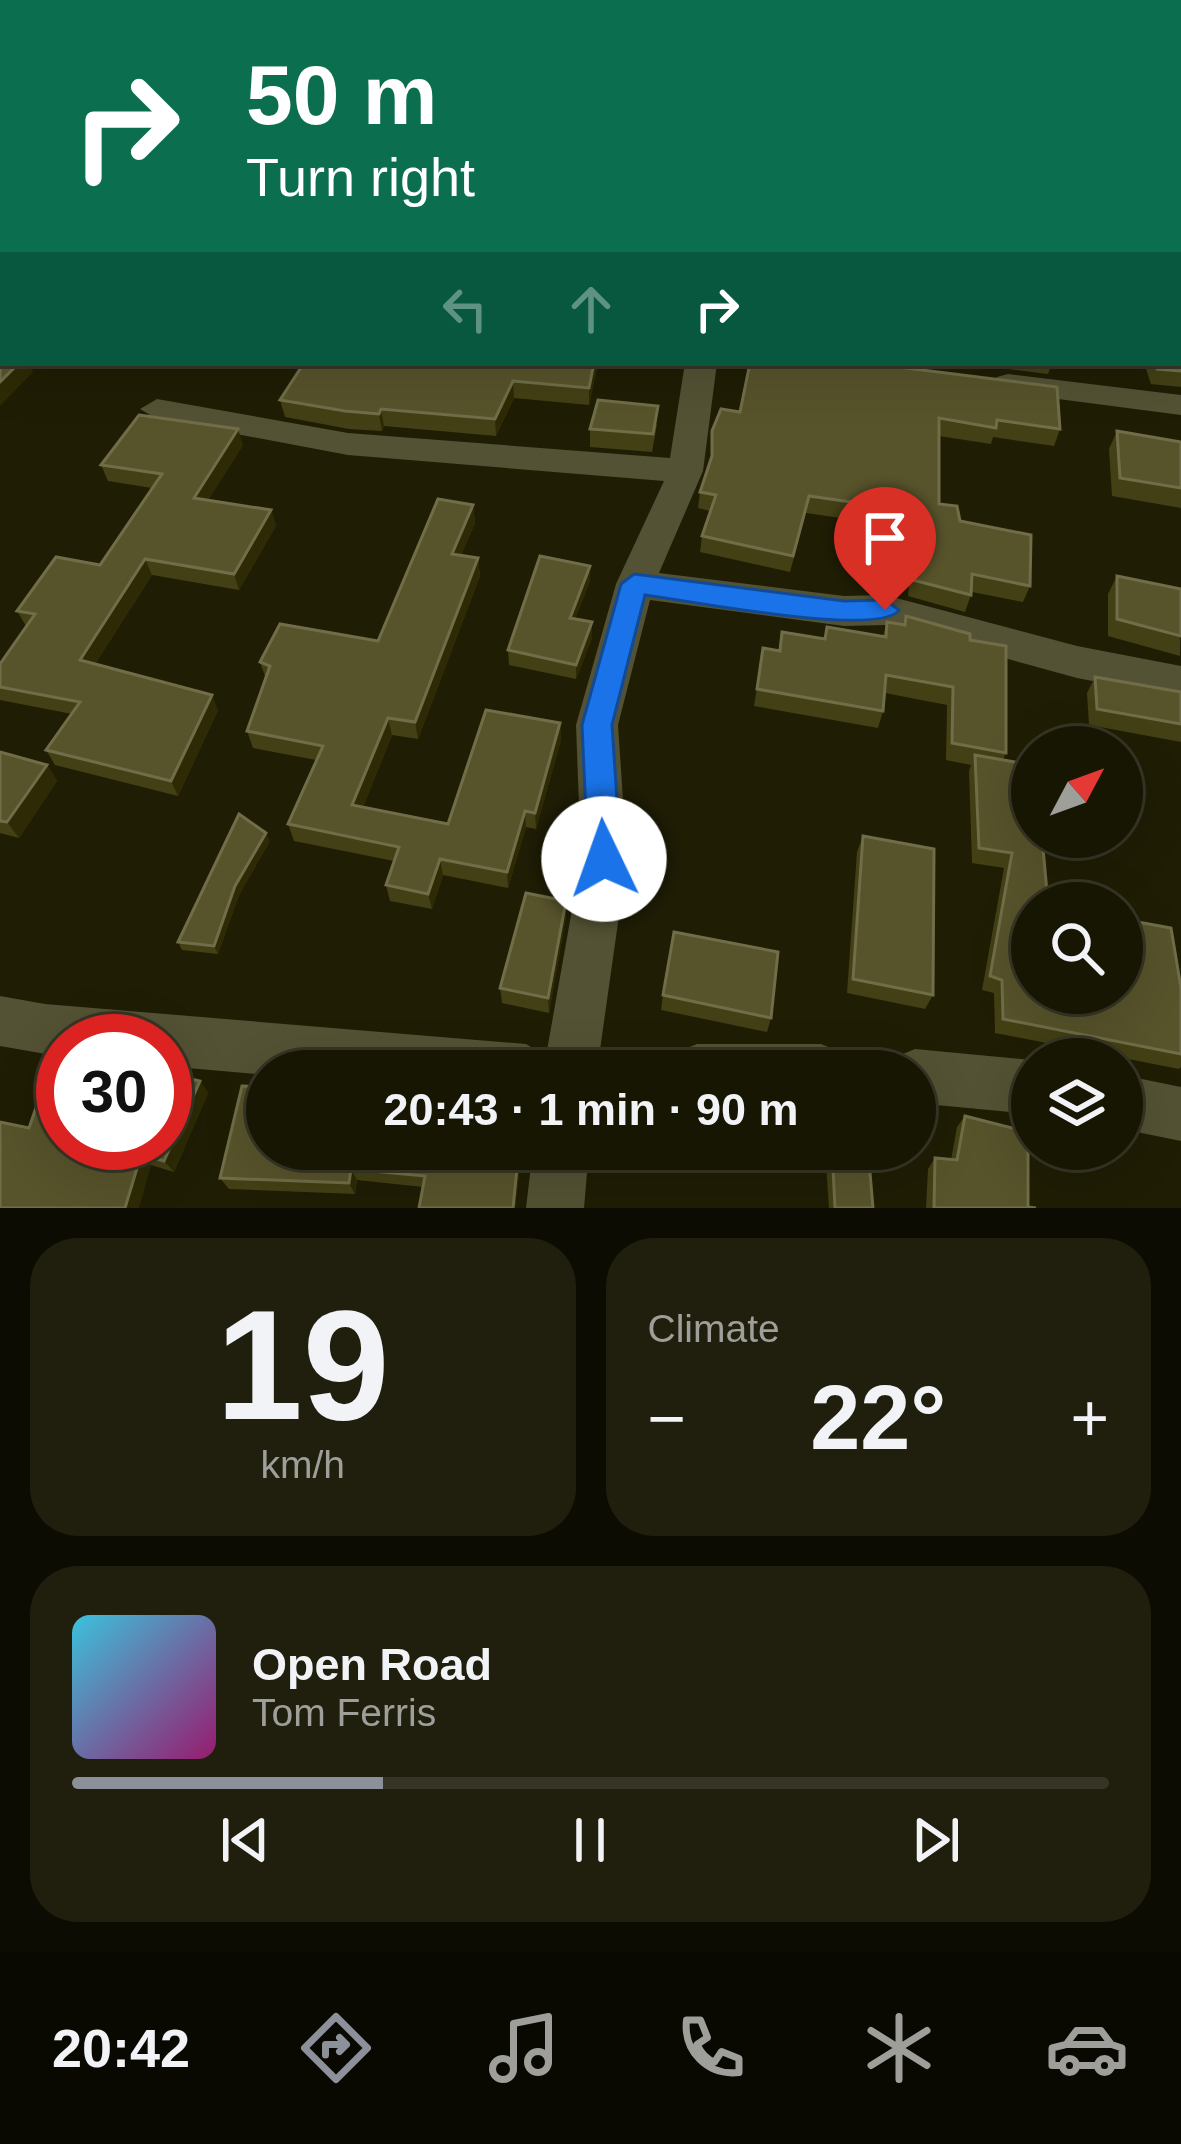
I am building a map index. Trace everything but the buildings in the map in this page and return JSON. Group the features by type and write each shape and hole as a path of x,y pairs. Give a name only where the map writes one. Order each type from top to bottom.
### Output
{"street":[{"path":"573,1050 604,859 597,725 634,584 686,471 701,366"},
{"path":"967,378 1181,405"},
{"path":"157,409 348,444 686,471"},
{"path":"634,584 844,611 885,610 1077,662 1181,682"},
{"path":"0,1021 305,1050"},
{"path":"936,1078 1011,1086"},
{"path":"1143,1106 1181,1114"},
{"path":"554,1208 559,1170"}],"route":[{"path":"604,859 597,725 634,584 844,611 885,610"}]}
